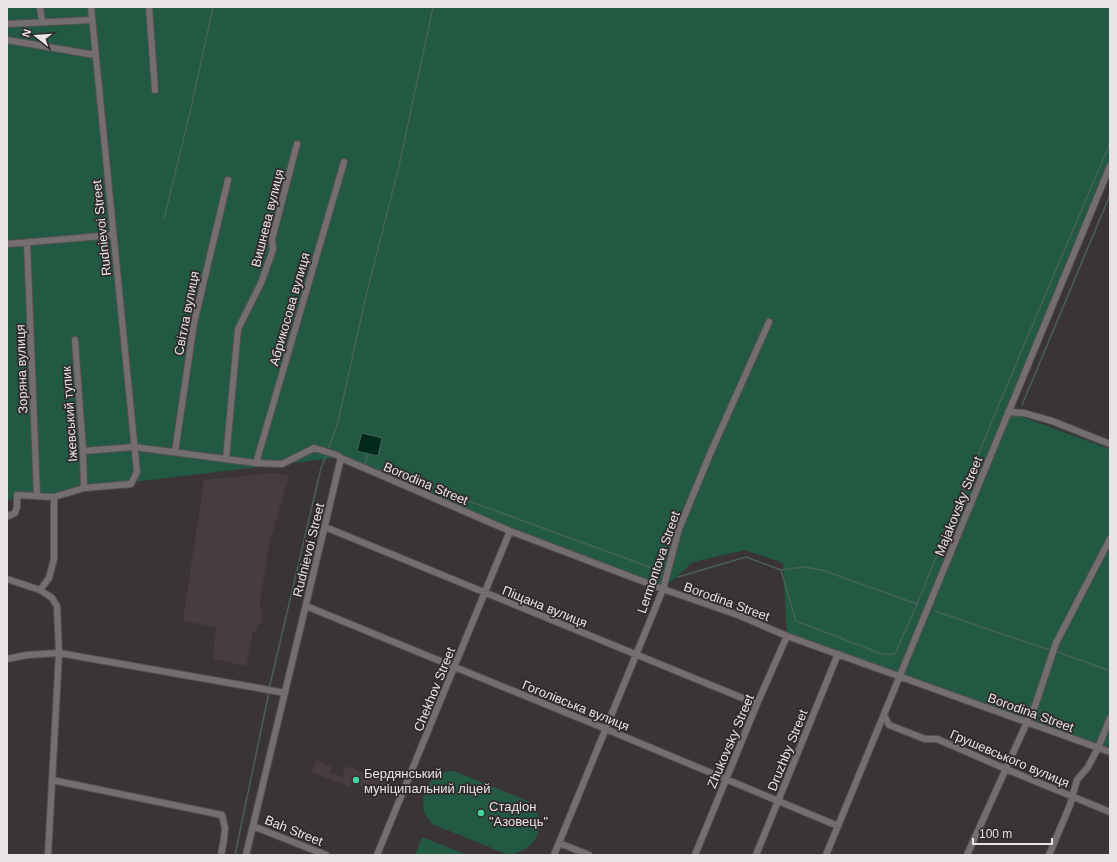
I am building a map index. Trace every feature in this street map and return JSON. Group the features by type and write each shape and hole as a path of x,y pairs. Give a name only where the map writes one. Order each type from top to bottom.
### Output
{"street":[{"path":"40,7 42,22"},
{"name":"Rudnievoi Street","path":"7,516 15,513 17,507 16,495 54,497 84,488 131,484 137,472 91,7"},
{"path":"149,7 155,90"},
{"path":"7,24 92,20"},
{"path":"7,40 96,55"},
{"name":"Вишнева вулиця","path":"226,459 238,329 261,283 273,250 272,239 297,144"},
{"name":"Абрикосова вулиця","path":"256,463 344,162"},
{"name":"Majakovsky Street","path":"826,855 1110,166"},
{"name":"Світла вулиця","path":"175,452 194,323 228,180"},
{"path":"7,244 113,235"},
{"name":"Зоряна вулиця","path":"27,242 37,496"},
{"name":"Lermontova Street","path":"554,855 663,589 679,529 710,454 769,322"},
{"name":"Іжевський тупик","path":"75,340 83,451 84,488"},
{"path":"1008,412 1024,413 1052,421 1110,444"},
{"path":"83,451 134,447 256,463 282,464 314,448 339,457"},
{"name":"Rudnievoi Street","path":"246,855 325,527 339,457"},
{"name":"Borodina Street","path":"339,457 510,531 663,589 738,615 787,636 1110,752"},
{"path":"40,590 50,578 54,559 54,497"},
{"name":"Піщана вулиця","path":"325,527 757,704"},
{"name":"Chekhov Street","path":"377,855 510,531"},
{"path":"967,855 1026,722 1035,706 1056,643 1110,539"},
{"path":"7,578 40,590 52,598 57,606 59,653 48,855"},
{"name":"Гоголівська вулиця","path":"306,606 838,826"},
{"name":"Zhukovsky Street","path":"695,855 757,704 787,636"},
{"path":"7,659 27,655 59,653 285,693"},
{"name":"Druzhby Street","path":"756,855 838,654"},
{"name":"Грушевського вулиця","path":"884,715 889,725 925,739 937,739 1110,812"},
{"path":"1049,855 1070,805 1077,780 1088,767 1098,748 1110,718"},
{"path":"52,780 222,815 225,828 221,855"},
{"name":"Bah Street","path":"253,826 326,855"},
{"path":"559,843 589,855"}],"shaded area":[{"path":"7,7 1110,7 1110,161 900,675 787,636 783,563 745,550 693,562 663,589 510,531 342,457 84,488 7,500"},
{"path":"1009,412 1110,449 1110,752 901,676"},
{"path":"362,433 382,438 378,456 357,451"},
{"path":"273,473 289,476 269,545 260,603 263,623 258,624 256,631 253,631 246,666 213,659 216,627 183,621 204,480"},
{"name":"Бердянський муніципальний ліцей","path":"316,760 332,767 329,773 331,774 342,777 346,766 388,783 384,795 351,782 349,787 312,772"},
{"name":"Стадіон \"Азовець\"","path":"454,771 530,802 537,812 539,828 534,841 530,846 517,853 509,855 432,824 423,807 426,789 429,783 438,775 445,772"},
{"path":"422,837 467,855 415,855"}],"waterway":[{"path":"164,219 191,108 213,7"},
{"path":"328,450 338,422 366,296 399,166 433,7"},
{"path":"678,577 746,557 781,570 796,621 882,654 895,654 1110,143"},
{"path":"1022,405 1110,195"},
{"path":"269,689 321,468 327,453"},
{"path":"365,465 368,454"},
{"path":"372,468 433,488 663,572"},
{"path":"781,570 804,567 822,570 917,604"},
{"path":"935,611 1052,651"},
{"path":"1055,651 1110,671"},
{"path":"235,855 269,692"}],"place":[{"name":"Бердянський муніципальний ліцей","path":"356,780"},
{"name":"Стадіон \"Азовець\"","path":"481,813"}]}
